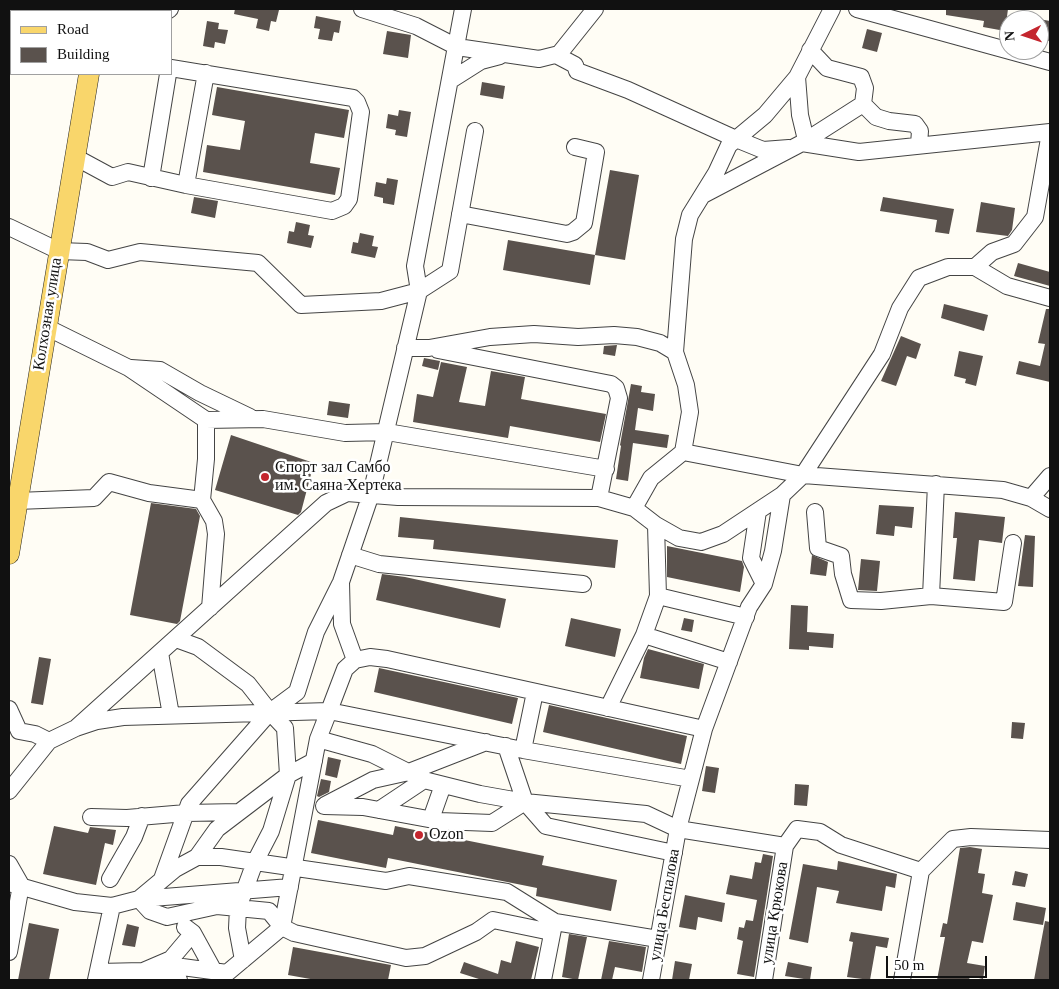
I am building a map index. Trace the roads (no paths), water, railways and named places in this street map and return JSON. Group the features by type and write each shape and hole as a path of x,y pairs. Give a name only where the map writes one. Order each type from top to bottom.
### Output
{"main road":[{"name":"Колхозная улица","path":"9,554 89,75"}],"street":[{"path":"362,9 416,26 457,47 539,59 556,55 571,41 595,9"},
{"path":"162,879 189,804 270,712 297,692 316,632 341,582 370,494 387,432 419,291 415,266 464,9"},
{"path":"571,41 581,9"},
{"path":"634,508 651,478 683,452 690,412 686,385 675,352 684,239 690,215 716,174 729,146 765,115 796,77 832,9"},
{"path":"857,9 1050,62"},
{"path":"810,50 827,68 861,76 865,88 863,104"},
{"path":"451,80 481,61 509,54"},
{"path":"556,55 575,65 577,70 628,90 763,150 801,144 859,152 919,144 1050,133 1044,207 1014,244 992,252 975,267"},
{"path":"75,157 112,177 128,172 186,185 332,211 344,206 348,199 361,112 358,102 353,98 172,68"},
{"path":"186,185 206,73"},
{"path":"151,178 168,75"},
{"path":"796,77 801,144"},
{"path":"703,195 801,144 863,104"},
{"path":"863,104 876,116 889,121 916,124 920,131 919,144"},
{"path":"9,227 59,252 87,252 108,260 140,252 258,263 301,305 381,301 419,291 450,271 475,131"},
{"path":"460,214 567,234 573,232 584,223 596,152 575,147"},
{"path":"76,728 326,503 347,493 398,497 599,498 634,508 656,525 679,538 701,542 723,534 782,495 803,475 882,354 900,308 919,278 948,267 975,267 1007,286 1050,298"},
{"path":"46,327 129,368 206,420 253,419 345,433 387,432 606,469"},
{"path":"405,348 429,348 490,336 534,334 578,337 614,335 637,337 660,343 675,352"},
{"path":"429,348 611,384 616,388 619,398 599,498"},
{"path":"129,368 160,370 200,393 253,419"},
{"path":"206,420 206,459 202,500 214,521 216,534 210,608"},
{"path":"683,452 803,475 1002,490 1031,498 1050,509"},
{"path":"1031,498 1050,476"},
{"path":"17,501 94,498 109,482 149,492 202,500"},
{"path":"931,596 936,484"},
{"name":"улица Беспалова","path":"652,980 678,829 704,729 746,616 764,584 773,551 782,495"},
{"path":"758,510 751,558 764,584"},
{"path":"815,512 818,548 841,556 843,574 851,600 881,601 931,596 1004,602 1013,543"},
{"path":"608,708 644,635 658,596 656,525"},
{"path":"350,555 379,564 584,584"},
{"path":"341,582 342,624 355,660"},
{"path":"658,596 746,616"},
{"path":"644,635 729,662"},
{"path":"176,639 198,647 248,684 285,728 288,774 271,831 255,862 238,908 237,928 244,960"},
{"path":"160,653 171,716"},
{"path":"188,980 227,974 282,927 318,739 345,669 355,660 370,657 386,659 704,729"},
{"path":"523,750 535,692"},
{"path":"9,709 19,731 35,734 49,741"},
{"path":"9,791 49,741 76,728 97,721 123,717 270,712 329,711 523,750 691,779"},
{"path":"318,739 372,754 424,780 525,802 646,814 678,829 785,846 797,829 820,832 842,845 921,871"},
{"path":"304,816 373,780 409,772 486,742"},
{"path":"506,746 525,802 546,826 674,853"},
{"path":"139,899 162,879 197,856 217,829 288,774 314,761"},
{"path":"379,810 424,780"},
{"path":"431,820 443,784"},
{"path":"324,806 363,807 431,820 492,823 525,802"},
{"path":"91,817 239,812"},
{"path":"110,879 134,837 142,816"},
{"path":"902,980 921,871 953,839 971,837 1050,840"},
{"name":"улица Крюкова","path":"764,980 785,846"},
{"path":"197,856 294,866 386,881 409,876 507,892 553,927"},
{"path":"9,864 15,884 9,952"},
{"path":"15,884 75,902 112,906 139,899 290,886"},
{"path":"139,899 150,911 173,917 193,934 213,977"},
{"path":"112,906 97,976 143,971 160,964 171,959 193,934"},
{"path":"173,917 217,906 269,912 282,927 294,932 406,958 425,956 476,932 494,920 658,939"},
{"path":"543,980 553,927"},
{"path":"160,964 213,977"},
{"path":"143,971 179,980"}],"place":[{"name":"Спорт зал Самбо им. Саяна Хертека","path":"265,477"},
{"name":"Ozon","path":"419,835"}]}
